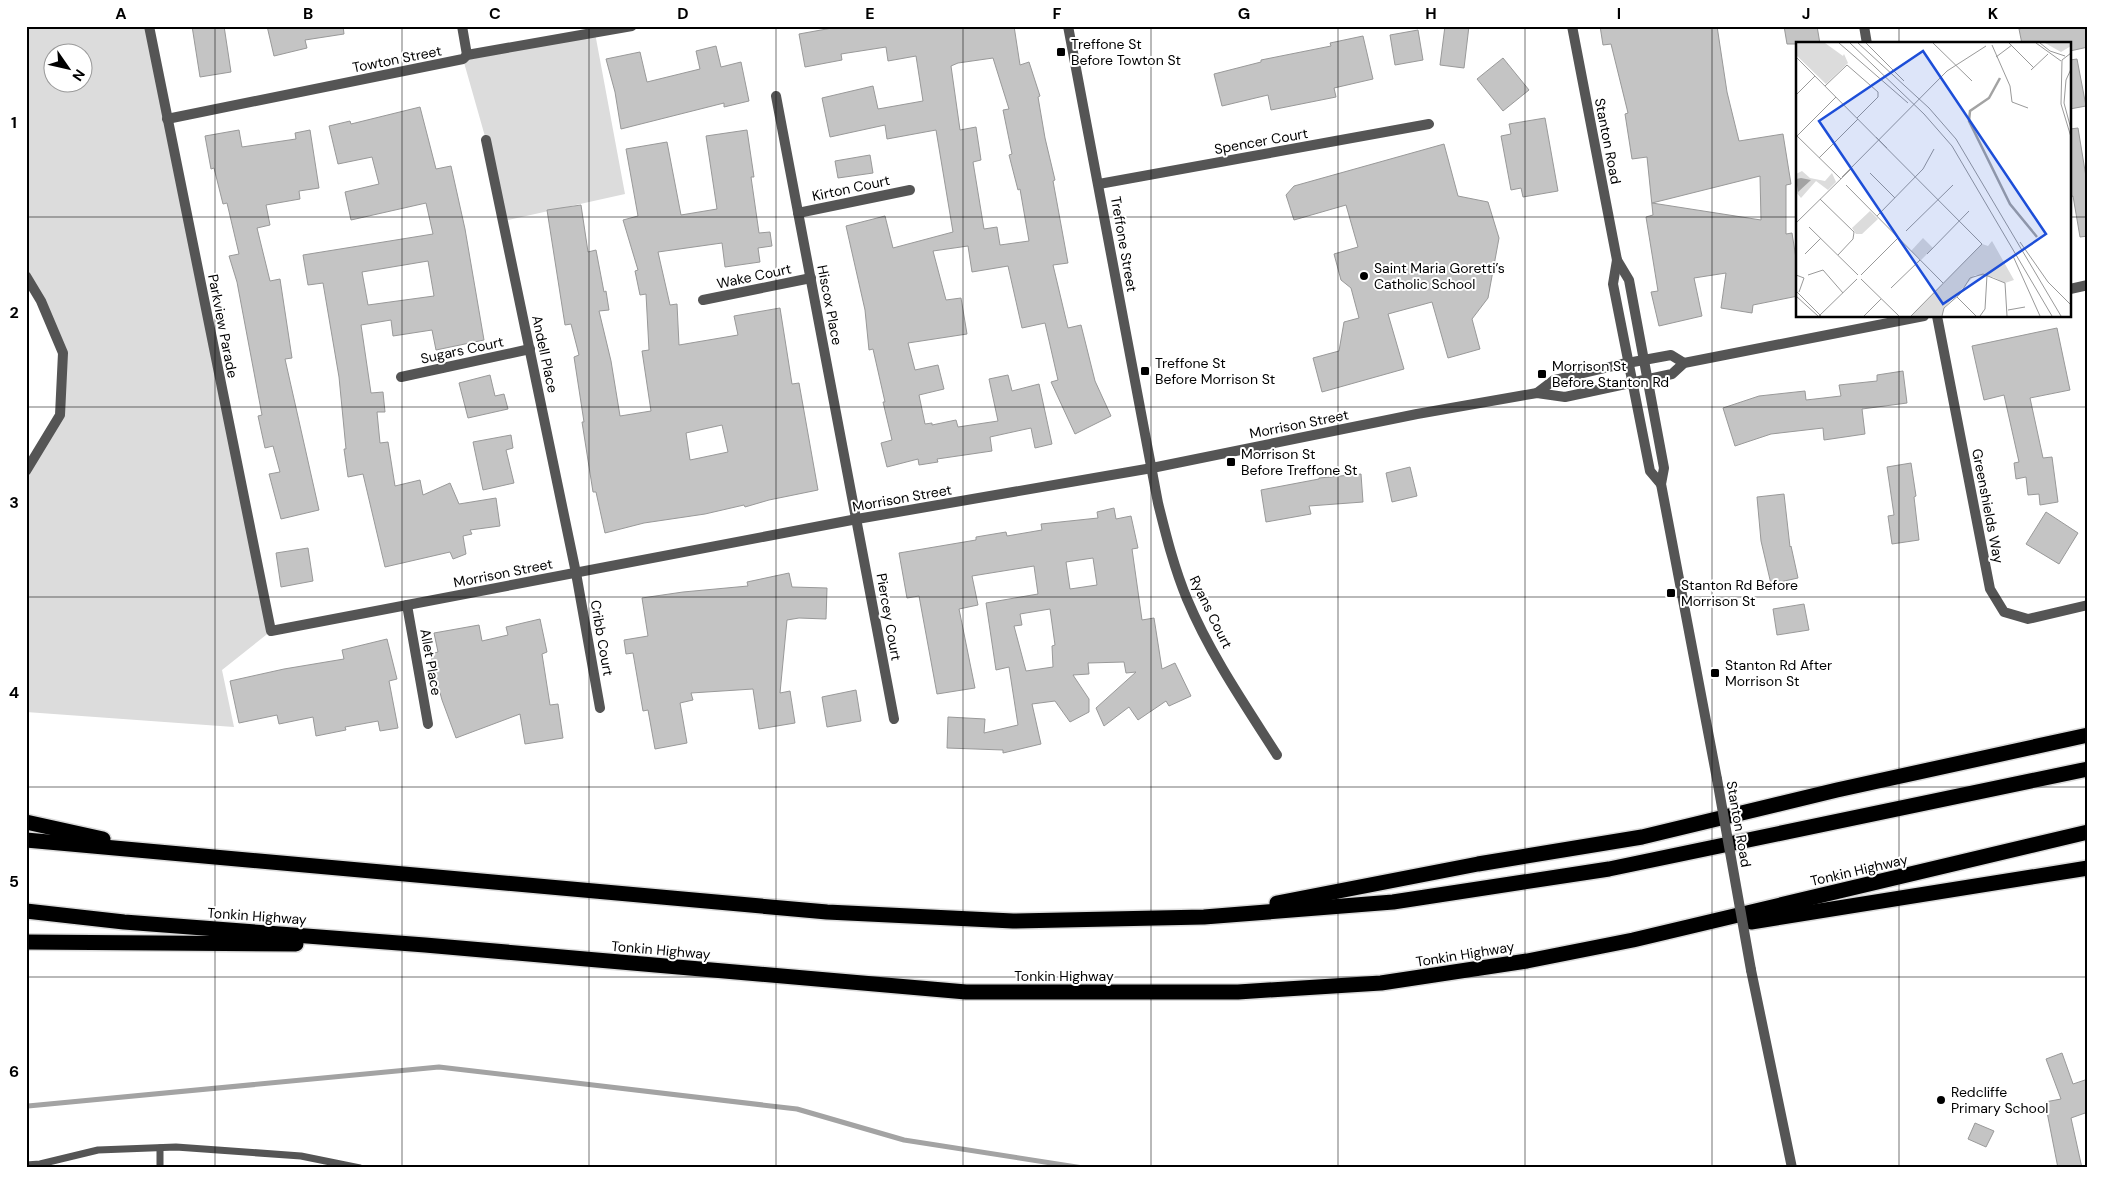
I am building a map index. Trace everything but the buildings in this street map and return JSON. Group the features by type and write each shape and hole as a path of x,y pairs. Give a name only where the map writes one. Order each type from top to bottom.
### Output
{"highway":[{"path":"1204,917 1478,864 1642,837 1837,790 2088,735"},
{"path":"26,840 827,912 1013,921 1204,917 1393,902 1609,869 2088,769"},
{"path":"26,822 157,852"},
{"name":"Tonkin Highway","path":"26,911 124,922 425,945 966,992 1238,992 1381,983 1527,961 1633,940 2088,832"},
{"path":"1633,940 2088,868"},
{"path":"26,942 425,945"}],"street":[{"name":"Parkview Parade","path":"149,26 271,632"},
{"path":"462,26 467,56"},
{"name":"Towton Street","path":"168,119 463,59 467,56 632,26"},
{"name":"Treffone Street","path":"1068,26 1152,468"},
{"name":"Stanton Road","path":"1572,26 1617,260 1629,280 1664,468 1661,484 1751,970 1792,1168"},
{"path":"1864,26 1867,42"},
{"name":"Hiscox Place","path":"776,96 857,519"},
{"name":"Spencer Court","path":"1099,184 1429,124"},
{"name":"Andell Place","path":"486,140 576,573"},
{"name":"Kirton Court","path":"798,213 910,190"},
{"name":"Stanton Road","path":"1617,260 1613,284 1632,383 1650,471 1661,484"},
{"path":"26,276 41,301 63,352 60,415 26,471"},
{"name":"Wake Court","path":"703,300 811,278"},
{"path":"2072,289 2088,285"},
{"name":"Morrison Street","path":"271,632 857,519 1152,468 1417,414 1537,393 1564,397 1672,374 1684,363 1911,318"},
{"name":"Greenshields Way","path":"1937,318 1990,589 2004,612 2028,619 2088,605"},
{"name":"Sugars Court","path":"400,377 530,349"},
{"name":"Morrison Street","path":"1537,393 1554,380 1628,362 1671,355 1684,363"},
{"name":"Ryans Court","path":"1152,468 1158,503 1174,564 1187,600 1206,638 1277,755"},
{"name":"Piercey Court","path":"857,519 894,719"},
{"name":"Cribb Court","path":"576,573 600,708"},
{"name":"Allet Place","path":"406,605 428,724"}],"lane":[{"path":"160,1148 160,1168"},
{"path":"26,1165 40,1164 98,1150 160,1148 272,1153 301,1156 360,1168"}],"shaded area":[{"path":"26,26 149,26 271,631 222,670 234,727 26,712 26,471 60,415 63,353 26,276"},
{"path":"595,33 625,194 503,221 486,140 463,59"}],"waterway":[{"path":"28,1106 439,1067 797,1109 904,1140 1083,1168"}],"place":[{"name":"Treffone St Before Towton St","path":"1061,52"},
{"name":"Saint Maria Goretti’s Catholic School","path":"1364,276"},
{"name":"Treffone St Before Morrison St","path":"1145,371"},
{"name":"Morrison St Before Stanton Rd","path":"1542,374"},
{"name":"Morrison St Before Treffone St","path":"1231,462"},
{"name":"Stanton Rd Before Morrison St","path":"1671,593"},
{"name":"Stanton Rd After Morrison St","path":"1715,673"},
{"name":"Redcliffe Primary School","path":"1941,1100"}]}
